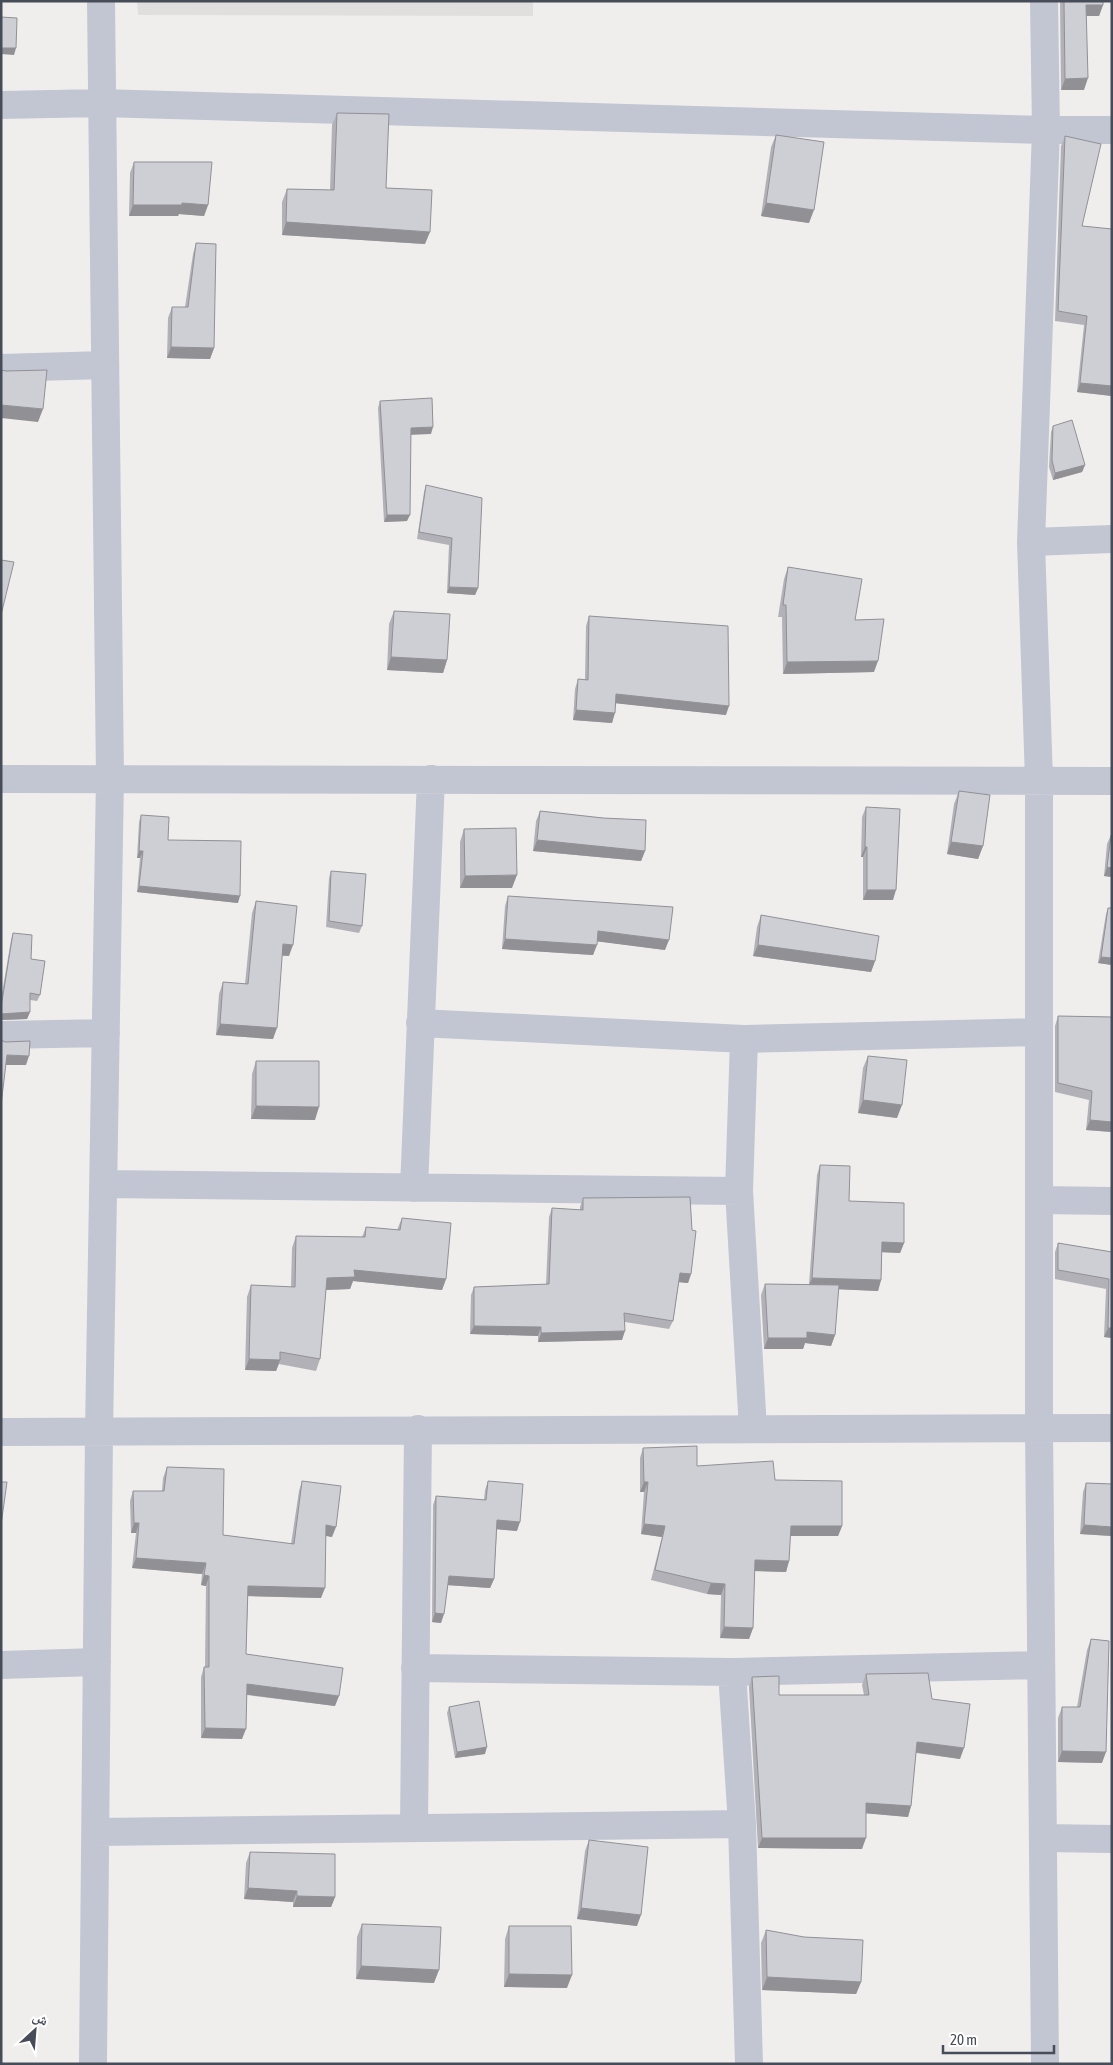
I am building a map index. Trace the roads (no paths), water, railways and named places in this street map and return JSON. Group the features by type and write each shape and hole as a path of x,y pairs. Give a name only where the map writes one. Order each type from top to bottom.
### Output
{"street":[{"path":"93,2064 97,1832 99,1431 110,778 101,1"},
{"path":"1044,1 1046,130 1031,542 1039,780 1039,1428 1045,2064"},
{"path":"1,105 101,103 1046,130 1112,130"},
{"path":"1,368 105,365"},
{"path":"1031,542 1112,539"},
{"path":"1,778 1112,780"},
{"path":"414,1188 431,779"},
{"path":"420,1023 744,1038 1039,1032"},
{"path":"1,1035 106,1033"},
{"path":"744,1038 739,1191 752,1429"},
{"path":"104,1184 739,1191"},
{"path":"1039,1200 1112,1201"},
{"path":"1,1432 1112,1428"},
{"path":"414,1828 418,1429"},
{"path":"1,1664 97,1662"},
{"path":"415,1668 732,1672 1041,1665"},
{"path":"732,1672 742,1824 749,2064"},
{"path":"97,1832 742,1824"},
{"path":"1043,1838 1112,1839"}]}
